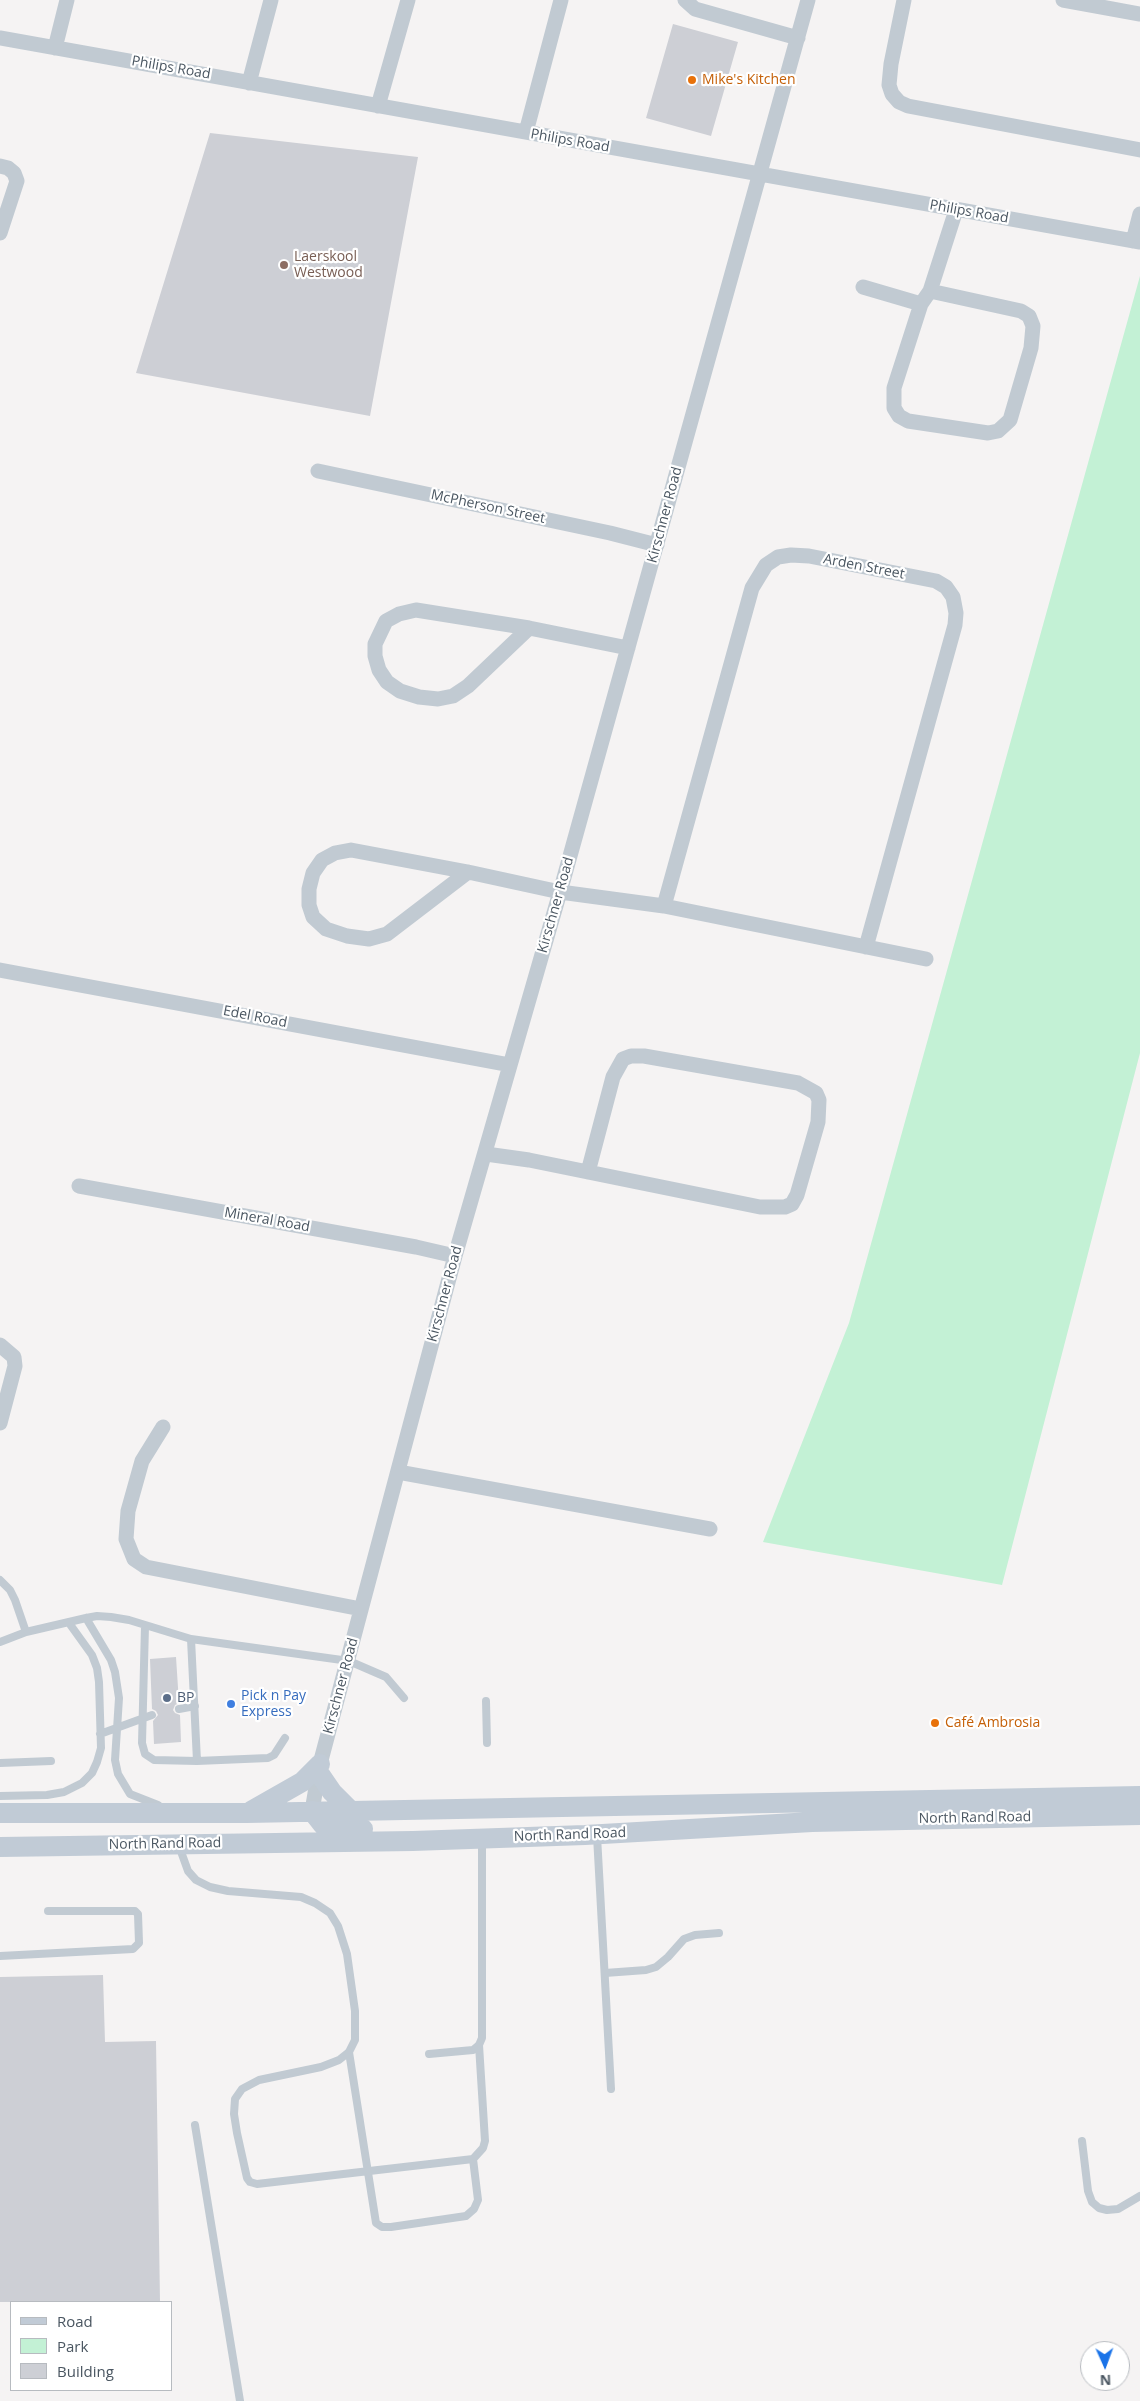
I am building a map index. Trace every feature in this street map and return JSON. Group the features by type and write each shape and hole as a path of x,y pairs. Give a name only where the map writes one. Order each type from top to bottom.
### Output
{"main road":[{"path":"247,1813 302,1782 320,1769 332,1792 351,1811"},
{"name":"North Rand Road","path":"0,1813 247,1813 1140,1796"},
{"path":"312,1811 323,1825 344,1830 454,1829 591,1834"},
{"name":"North Rand Road","path":"0,1847 482,1838 812,1822 1140,1815"},
{"path":"0,1853 58,1846"}],"street":[{"path":"55,48 67,0"},
{"path":"249,83 271,0"},
{"path":"378,106 408,0"},
{"path":"526,132 561,0"},
{"path":"684,0 695,9 798,38"},
{"name":"Kirschner Road","path":"312,1811 320,1769 361,1609 455,1256 486,1154 560,892 808,0"},
{"path":"904,0 891,64 889,84 892,94 899,102 908,106 1140,150"},
{"path":"1063,0 1140,14"},
{"name":"Philips Road","path":"0,38 1137,241"},
{"path":"0,166 8,168 14,173 17,181 0,233"},
{"path":"930,291 1021,311 1029,316 1033,326 1031,348 1010,420 998,432 988,433 908,421 899,416 894,408 894,388 921,304 930,291 956,210"},
{"path":"1137,241 1140,214"},
{"path":"863,287 921,304"},
{"name":"McPherson Street","path":"318,471 610,533 657,545"},
{"name":"Arden Street","path":"664,906 752,588 766,565 785,556 809,556 936,581 946,587 952,597 956,613 955,625 866,946"},
{"path":"529,628 468,686 453,696 438,698 410,694 387,682 379,670 375,656 375,644 386,621 399,614 416,610 529,628 628,648"},
{"path":"468,872 387,934 369,938 347,936 326,929 313,917 310,905 309,889 313,873 322,860 335,853 351,850 468,872 560,892 664,906 926,959"},
{"name":"Edel Road","path":"0,970 510,1065"},
{"path":"486,1154 529,1160 760,1207 785,1207 792,1204 797,1195 818,1122 819,1100 816,1093 798,1083 644,1056 631,1056 623,1059 613,1077 588,1172"},
{"name":"Mineral Road","path":"79,1186 416,1247 455,1256"},
{"path":"0,1345 14,1357 15,1366 0,1423"},
{"path":"163,1427 142,1461 128,1511 126,1539 134,1559 146,1566 361,1609"},
{"path":"398,1472 710,1529"}],"lane":[{"path":"0,1580 10,1590 26,1632"},
{"path":"0,1642 26,1632 86,1618 97,1616 111,1617 129,1620 191,1639 349,1661 386,1677 404,1698"},
{"path":"86,1618 116,1672 119,1698 116,1760 118,1774 130,1794 141,1800 182,1813"},
{"path":"0,1796 47,1795 64,1792 82,1783 92,1773 97,1762 100,1734 97,1668 92,1655 69,1623"},
{"path":"145,1626 142,1743 145,1754 154,1760 198,1761 268,1758 274,1755 285,1738"},
{"path":"191,1639 198,1761"},
{"path":"486,1701 487,1743"},
{"path":"180,1709 195,1706"},
{"path":"100,1734 152,1715"},
{"path":"0,1763 51,1761"},
{"path":"591,1834 605,1973 612,2089"},
{"path":"179,1844 188,1871 196,1880 210,1887 228,1891 301,1897 315,1903 330,1913 338,1926 344,1944 354,1990 355,2040 349,2052 339,2060 321,2067 259,2080 242,2089 235,2099 234,2114 247,2178 257,2184 473,2159 483,2148 485,2141 480,2045 482,2038 482,1838"},
{"path":"0,1956 133,1949 139,1943 138,1914 136,1911 48,1911"},
{"path":"605,1973 646,1970 656,1966 668,1957 684,1939 695,1935 719,1933"},
{"path":"429,2054 464,2052 473,2050 480,2045"},
{"path":"349,2052 376,2223 382,2227 391,2227 466,2216 474,2209 478,2200 473,2159"},
{"path":"195,2125 240,2401"},
{"path":"1082,2141 1088,2191 1092,2202 1099,2208 1107,2210 1118,2209 1140,2196"}],"green space":[{"path":"1140,276 1140,1053 1002,1585 763,1542 849,1323"}],"building":[{"name":"Mike's Kitchen","path":"673,24 738,42 711,136 646,118"},
{"name":"Laerskool Westwood","path":"210,133 418,157 370,416 136,373"},
{"path":"176,1657 179,1703 175,1705 173,1710 180,1715 181,1742 154,1744 153,1721 158,1715 152,1709 150,1659"},
{"path":"103,1975 105,2042 156,2041 160,2301 0,2302 0,1977"}],"place":[{"name":"Mike's Kitchen","path":"692,80"},
{"name":"Laerskool Westwood","path":"284,265"},
{"name":"BP","path":"167,1698"},
{"name":"Pick n Pay Express","path":"231,1704"},
{"name":"Café Ambrosia","path":"935,1723"}]}
